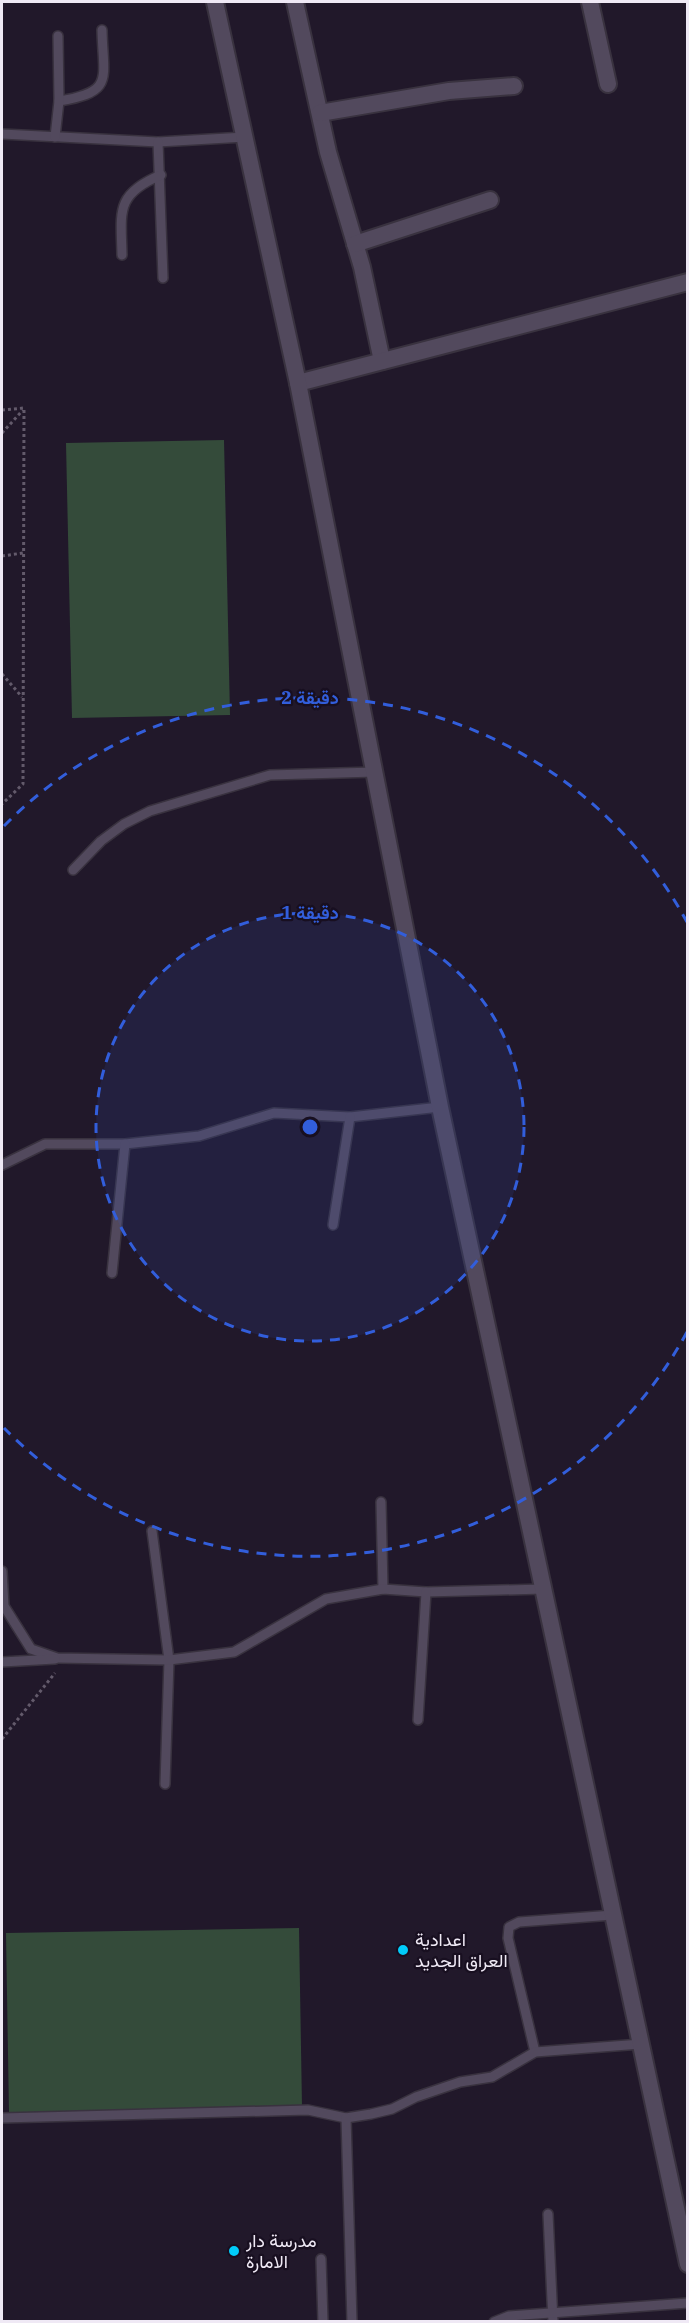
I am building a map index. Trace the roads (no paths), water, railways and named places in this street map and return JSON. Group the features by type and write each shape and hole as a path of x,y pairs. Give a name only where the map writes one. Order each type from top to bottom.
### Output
{"street":[{"path":"215,2 298,382 441,1107 687,2265"},
{"path":"295,2 320,113 355,244 382,361"},
{"path":"590,2 608,84"},
{"path":"320,113 449,91 514,86"},
{"path":"355,244 490,200"},
{"path":"298,382 687,282"}],"lane":[{"path":"59,101 84,97 96,92 102,80 102,30"},
{"path":"55,137 59,101 58,36"},
{"path":"2,134 158,142 245,137"},
{"path":"158,142 163,278"},
{"path":"122,255 121,209 133,191 144,182 161,175"},
{"path":"73,870 101,841 124,824 150,812 270,776 375,772"},
{"path":"2,1165 45,1144 125,1144 199,1136 274,1113 350,1117 441,1107"},
{"path":"333,1225 350,1117"},
{"path":"111,1273 125,1144"},
{"path":"381,1502 383,1589"},
{"path":"152,1531 169,1660 165,1784"},
{"path":"2,1571 4,1606 31,1649 57,1658 169,1660 234,1652 326,1599 383,1589 426,1592 543,1589"},
{"path":"418,1720 426,1592"},
{"path":"2,1662 67,1658"},
{"path":"535,2052 508,1938 509,1927 519,1922 613,1915"},
{"path":"2,2118 308,2110 346,2118 392,2109 416,2097 460,2082 492,2076 535,2052 641,2044"},
{"path":"346,2118 352,2322"},
{"path":"548,2214 553,2317"},
{"path":"321,2259 323,2322"},
{"path":"494,2322 509,2316 553,2317 687,2303"}],"place":[{"name":"اعدادية العراق الجديد","path":"403,1950"},
{"name":"مدرسة دار الامارة","path":"234,2251"}]}
